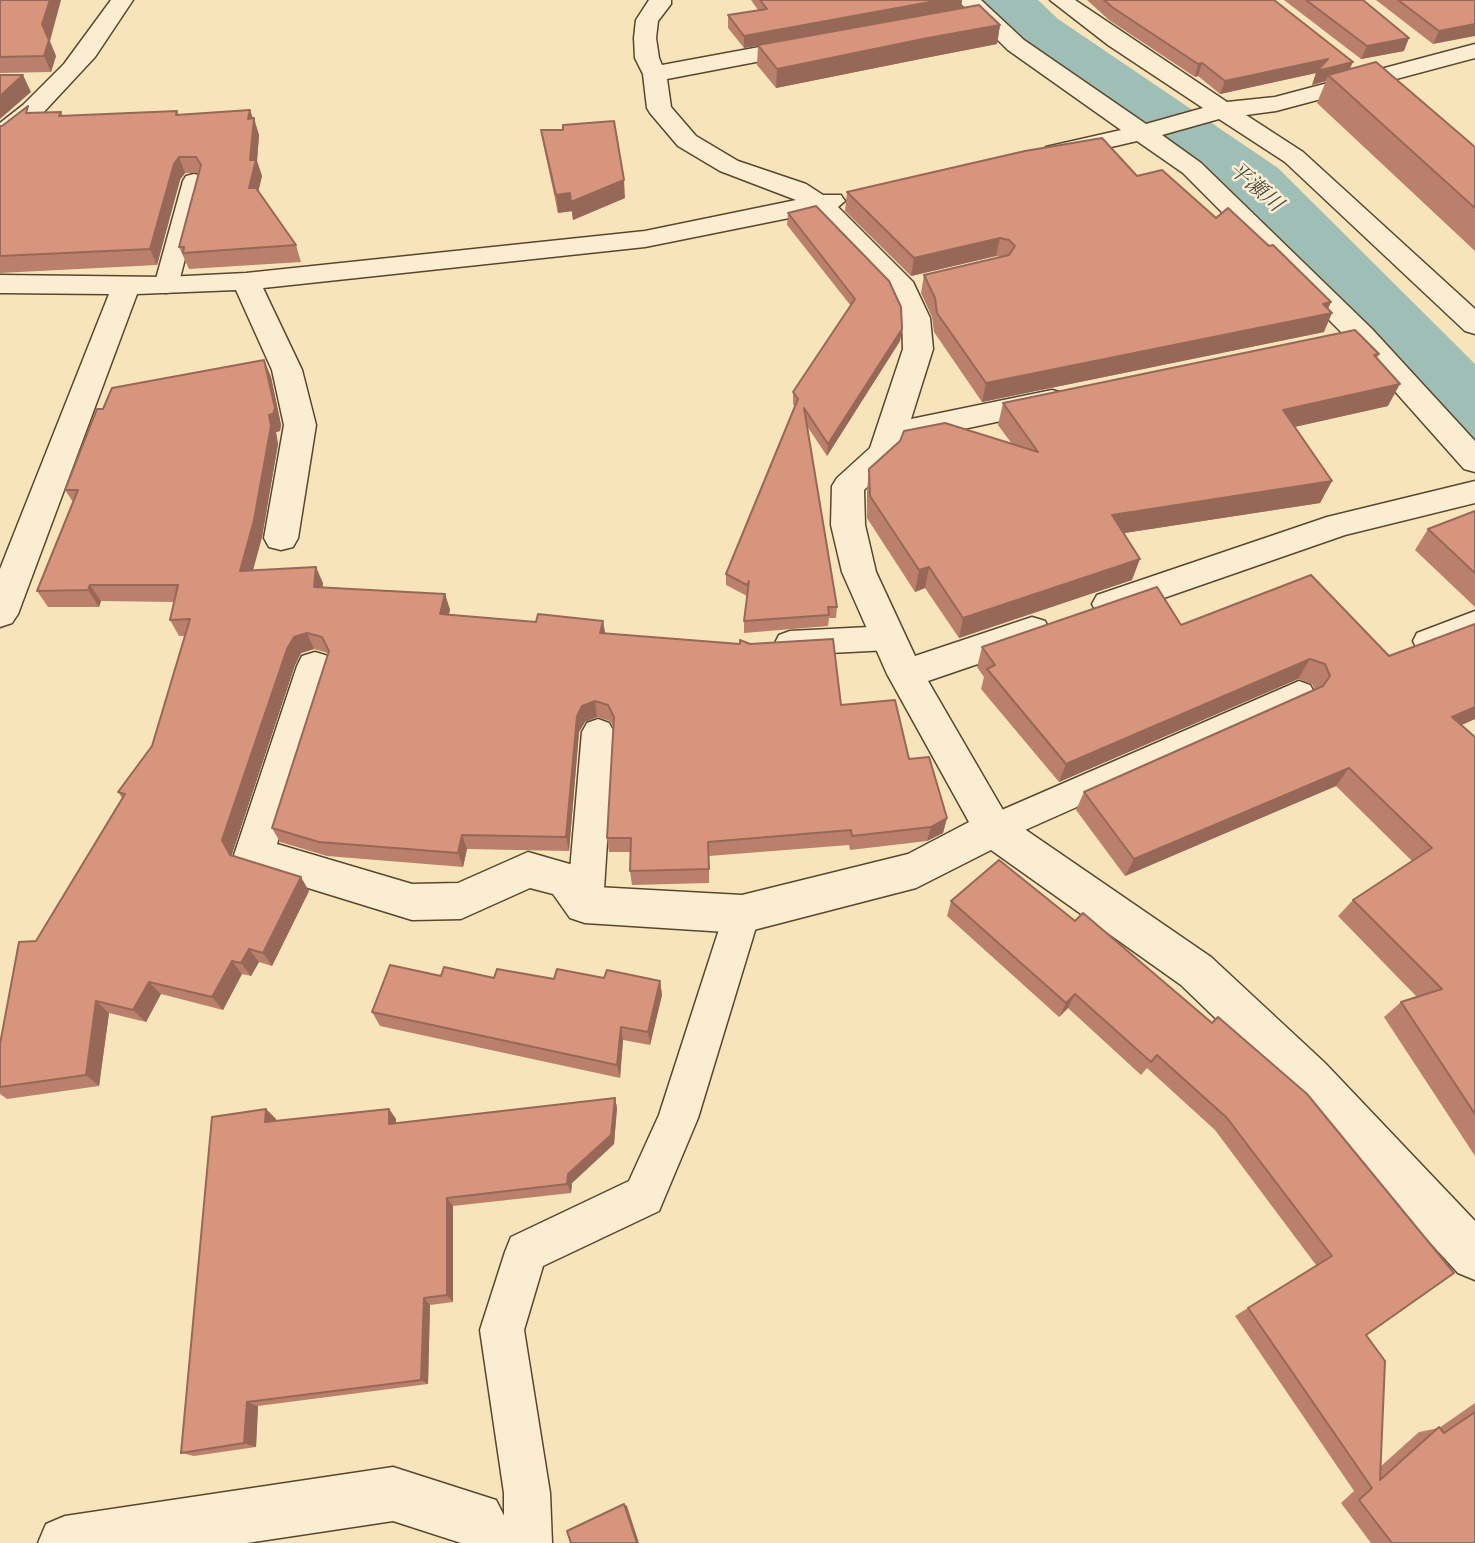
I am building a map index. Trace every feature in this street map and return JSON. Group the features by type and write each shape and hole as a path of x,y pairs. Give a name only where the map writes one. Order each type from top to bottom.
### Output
{"street":[{"path":"0,135 32,110 88,52 122,0"},
{"path":"660,0 660,4 647,20 647,58 655,74 659,108 687,141 729,166 797,190 820,204 916,285 918,349 884,453 848,486 848,525 859,572 905,674 993,829 1196,971 1309,1078 1475,1256"},
{"path":"1061,0 1217,112 1294,157 1475,325"},
{"path":"966,11 1146,132 1192,168 1349,338 1475,461"},
{"path":"655,74 831,41"},
{"path":"1413,43 1434,60"},
{"path":"1034,157 1146,132 1217,112 1276,103 1380,78 1434,60 1475,51"},
{"path":"1380,78 1410,98"},
{"path":"23,82 57,82"},
{"path":"0,284 166,286 246,281 645,239 860,195"},
{"path":"246,281 288,370 300,425 281,538"},
{"path":"0,614 126,286"},
{"path":"890,434 1079,395"},
{"path":"905,674 1339,525 1475,492"},
{"path":"315,666 254,855 412,902 461,901 528,870 566,880 584,905 742,914 916,870 993,829"},
{"path":"65,1543 393,1494 477,1520 491,1543"}],"lane":[{"path":"1061,0 1068,0"},
{"path":"1348,61 1380,78"},
{"path":"166,286 194,181"},
{"path":"1429,641 1475,623"},
{"path":"764,644 888,638"},
{"path":"993,829 1298,694"},
{"path":"584,905 598,732"},
{"path":"528,1543 527,1493 502,1330 526,1252 644,1196 678,1118 742,914"}],"building":[{"path":"0,0 50,0 42,24 49,40 44,56 0,57"},
{"path":"760,0 941,0 744,36 728,15 767,9"},
{"path":"1104,0 1274,0 1353,62 1317,71 1328,59 1225,81 1202,63 1198,64"},
{"path":"1306,0 1363,0 1409,38 1367,46"},
{"path":"1398,0 1475,0 1475,24 1439,31"},
{"path":"979,5 1000,25 777,69 758,45"},
{"path":"1376,62 1475,147 1475,208 1328,75"},
{"path":"0,75 23,75 0,96"},
{"path":"28,106 26,113 61,112 59,116 177,111 176,115 250,110 248,119 254,118 250,160 256,160 249,188 256,188 296,245 183,253 184,247 179,247 201,165 196,157 179,157 174,164 150,249 0,256 0,126"},
{"path":"614,121 624,180 571,202 570,193 556,195 541,130 563,130 563,125"},
{"path":"1102,138 1137,176 1162,170 1216,218 1228,208 1269,246 1273,245 1331,302 1323,304 1332,313 986,383 937,313 935,298 924,275 1009,255 1015,246 1009,240 1000,238 914,258 847,192 1025,151"},
{"path":"816,206 889,281 901,307 902,329 828,444 804,408 837,607 828,607 829,615 744,621 749,581 747,585 726,574 798,399 793,392 855,299 788,213"},
{"path":"1355,330 1379,354 1374,355 1400,384 1283,410 1332,481 1112,515 1140,559 963,618 929,567 919,570 870,496 869,469 900,441 904,431 945,423 1038,452 1003,403"},
{"path":"264,360 275,408 273,414 269,415 271,426 254,520 240,571 316,567 314,587 445,594 440,614 536,622 538,614 603,621 600,633 740,644 740,640 750,644 833,639 841,705 895,700 909,759 929,757 947,818 931,827 852,836 851,830 708,842 709,869 630,871 631,838 607,838 614,717 608,705 595,701 582,706 577,716 566,837 462,835 458,853 319,842 272,828 329,651 322,637 307,633 294,637 287,649 222,840 230,855 301,877 263,953 249,949 241,963 232,961 212,997 149,982 133,1010 96,1001 86,1075 0,1087 0,1044 19,942 36,941 125,794 118,792 152,746 190,619 170,620 178,585 90,585 88,590 37,591 78,490 65,490 97,409 103,409 112,388"},
{"path":"1475,511 1475,573 1428,529"},
{"path":"1311,575 1389,656 1475,624 1475,707 1452,717 1475,737 1475,1114 1401,1002 1442,989 1353,900 1432,848 1349,768 1134,859 1084,792 1323,686 1330,676 1325,664 1310,659 1066,764 987,669 995,665 982,647 1157,587 1181,625"},
{"path":"999,860 1075,921 1083,913 1212,1023 1218,1017 1307,1094 1454,1273 1366,1335 1385,1361 1380,1480 1439,1427 1444,1433 1475,1412 1475,1543 1392,1543 1359,1500 1372,1488 1248,1308 1332,1256 1227,1118 1157,1055 1151,1062 1075,994 1066,1003 951,901"},
{"path":"390,965 441,976 444,967 494,978 497,969 554,979 557,969 604,978 607,970 660,981 648,1032 621,1027 617,1065 372,1012"},
{"path":"615,1098 611,1135 568,1174 567,1184 447,1198 447,1295 424,1298 421,1380 247,1402 244,1443 181,1453 212,1117 266,1109 265,1122 389,1109 389,1124"},
{"path":"624,1504 637,1543 571,1543 567,1531"}],"waterway":[{"name":"平瀬川","path":"1003,0 1036,32 1253,183 1475,413"}]}
